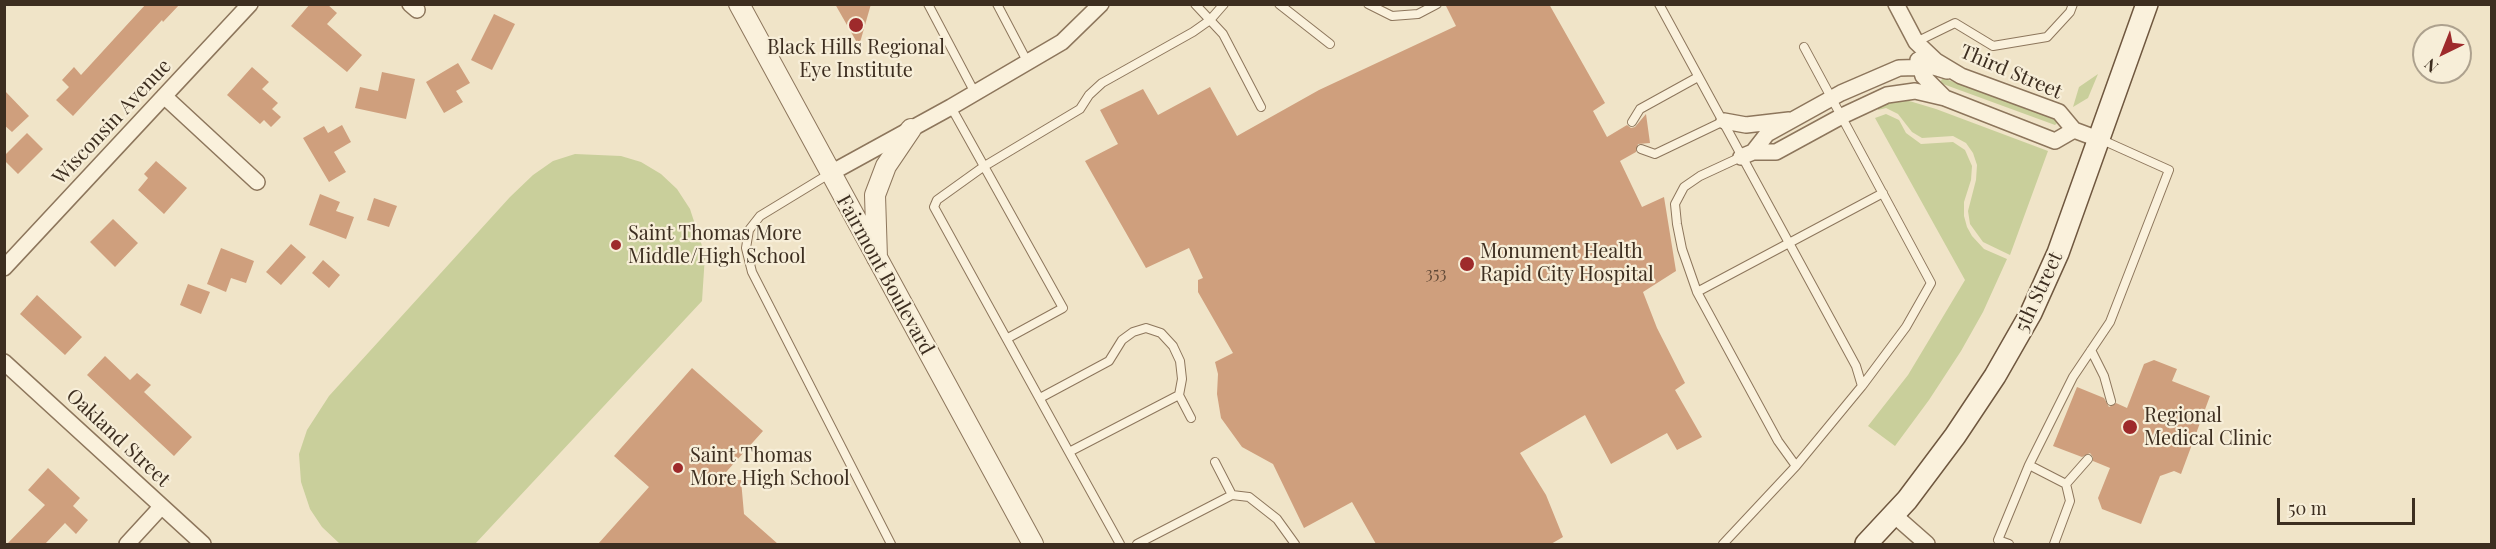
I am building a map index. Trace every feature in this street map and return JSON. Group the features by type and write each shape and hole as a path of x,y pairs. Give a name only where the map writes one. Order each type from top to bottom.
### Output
{"main road":[{"name":"5th Street","path":"1866,544 1894,515 1955,436 1995,376 2022,329 2058,253 2147,4"}],"street":[{"name":"Wisconsin Avenue","path":"4,268 250,4"},
{"name":"Fairmont Boulevard","path":"740,4 830,174 1033,544"},
{"path":"830,174 951,108 1062,42 1101,4"},
{"name":"Third Street","path":"1896,4 1916,42 1936,61 1958,74 2059,112 2074,130 2098,139"},
{"path":"1916,42 1919,67 1923,76 1945,98"},
{"path":"1747,154 1767,134 1832,98 1899,68 1934,67 1958,74"},
{"path":"1747,154 1776,152 1842,116 1887,95 1915,91 1945,98 2055,141 2074,130"},
{"path":"164,96 257,182"},
{"path":"1724,121 1746,125 1792,120"},
{"path":"877,260 875,195 886,166 911,129"},
{"name":"Oakland Street","path":"4,362 203,544"},
{"path":"127,544 161,507"},
{"path":"1894,515 1927,544"}],"lane":[{"path":"928,4 975,93"},
{"path":"997,4 1028,63"},
{"path":"1195,4 1223,34 1262,106"},
{"path":"1120,544 934,207 937,200 983,167 1080,110 1089,95 1102,83 1193,32 1210,20 1224,4"},
{"path":"1279,4 1330,44"},
{"path":"1368,4 1392,16 1418,14 1437,4"},
{"path":"1659,4 1698,77 1747,154 1790,243 1856,366 1862,386"},
{"path":"1916,42 1955,23 1993,46 2048,37 2070,12 2073,4"},
{"path":"1723,544 1796,466 1862,386 1906,327 1931,283 1804,47"},
{"path":"1632,122 1640,109 1698,77"},
{"path":"951,108 1063,308 1008,338"},
{"path":"1641,149 1655,154 1724,121"},
{"path":"2009,544 1998,540 2029,465 2073,376 2110,322 2169,170 2098,139"},
{"path":"1747,154 1700,176 1684,187 1676,204 1677,224 1682,249 1697,292 1778,441 1796,466"},
{"path":"830,174 760,216 749,230 746,248 752,272 891,544"},
{"path":"1697,292 1883,193"},
{"path":"1040,398 1109,361 1122,340 1133,332 1146,328 1161,333 1173,346 1180,361 1182,379 1179,395 1191,418"},
{"path":"2091,350 2104,376 2111,401"},
{"path":"1069,452 1179,395"},
{"path":"2066,484 2088,459"},
{"path":"1215,462 1232,495"},
{"path":"2029,465 2066,484 2070,501 2054,544"},
{"path":"1137,544 1232,495 1249,498 1276,519 1295,544"}],"green space":[{"path":"2098,74 2088,98 2073,107 2079,87"},
{"path":"1943,78 2058,122 2055,125 1943,84 1940,82"},
{"path":"1906,100 2048,151 2010,255 1983,242 1970,224 1968,211 1976,180 1977,165 1966,143 1953,136 1922,138 1912,132 1898,114 1886,108 1878,110 1878,107 1889,101"},
{"path":"1886,114 1899,120 1906,133 1921,144 1953,142 1965,150 1972,166 1971,180 1964,202 1967,227 1984,249 2007,259 1983,312 1961,351 1895,446 1868,426 1908,375 1965,280 1875,118"},
{"path":"575,154 621,156 641,162 661,174 677,189 690,209 705,255 702,301 475,544 340,544 322,527 310,509 301,482 299,454 307,430 329,396 510,197 533,175 553,161"}],"building":[{"path":"146,4 180,4 163,22 162,20 73,116 56,100 69,87 62,80 74,67 81,75"},
{"path":"310,4 327,4 337,13 327,24 362,55 347,72 291,26"},
{"name":"Black Hills Regional Eye Institute","path":"835,4 871,4 859,46"},
{"name":"Monument Health Rapid City Hospital","path":"1445,4 1549,4 1605,103 1593,111 1607,137 1627,125 1631,128 1635,127 1646,114 1650,143 1638,144 1636,152 1620,161 1642,207 1664,197 1676,271 1643,292 1657,328 1685,383 1675,390 1702,437 1677,450 1667,433 1611,464 1585,415 1520,453 1546,495 1563,537 1551,544 1376,544 1352,502 1304,528 1273,464 1242,447 1221,418 1215,362 1233,353 1198,292 1198,280 1203,278 1189,248 1146,268 1085,161 1118,144 1100,110 1143,89 1158,115 1210,87 1237,136 1319,90 1456,26"},
{"path":"494,14 515,24 492,70 471,60"},
{"path":"458,63 470,83 456,91 463,102 444,113 426,82"},
{"path":"252,67 269,82 262,89 278,103 272,109 281,117 271,127 264,120 260,124 227,95"},
{"path":"382,72 415,79 406,119 355,108 360,87 378,91"},
{"path":"4,90 29,116 12,132 4,125"},
{"path":"342,125 351,142 334,152 346,172 329,182 303,138 324,126 328,133"},
{"path":"27,133 43,149 18,174 4,160 4,156"},
{"path":"156,161 187,188 164,214 138,190 148,178 144,174"},
{"path":"320,194 340,202 336,211 354,217 346,239 309,225"},
{"path":"374,198 397,206 389,227 367,220"},
{"path":"113,219 138,243 115,267 90,242"},
{"path":"291,244 306,257 281,285 266,272"},
{"path":"221,248 254,261 246,283 231,278 226,292 207,284"},
{"path":"323,260 340,275 329,288 312,273"},
{"path":"188,284 210,292 201,314 180,305"},
{"path":"37,295 82,337 65,355 20,314"},
{"path":"105,356 130,380 137,373 151,385 144,392 192,437 174,456 87,375"},
{"name":"Regional Medical Clinic","path":"2154,360 2177,369 2172,381 2210,396 2181,474 2174,471 2160,476 2141,524 2102,509 2098,498 2110,468 2093,461 2090,453 2082,457 2053,446 2077,387 2104,398 2109,407 2116,403 2127,408 2144,364"},
{"name":"Saint Thomas More High School","path":"692,368 763,431 718,481 741,480 744,514 778,544 598,544 649,487 614,456"},
{"path":"48,468 80,498 73,506 88,520 76,534 65,523 45,544 7,544 45,505 28,490"}],"place":[{"name":"Black Hills Regional Eye Institute","path":"856,25"},
{"name":"Saint Thomas More Middle/High School","path":"616,245"},
{"name":"Monument Health Rapid City Hospital","path":"1467,264"},
{"name":"Regional Medical Clinic","path":"2130,427"},
{"name":"Saint Thomas More High School","path":"678,468"}]}
